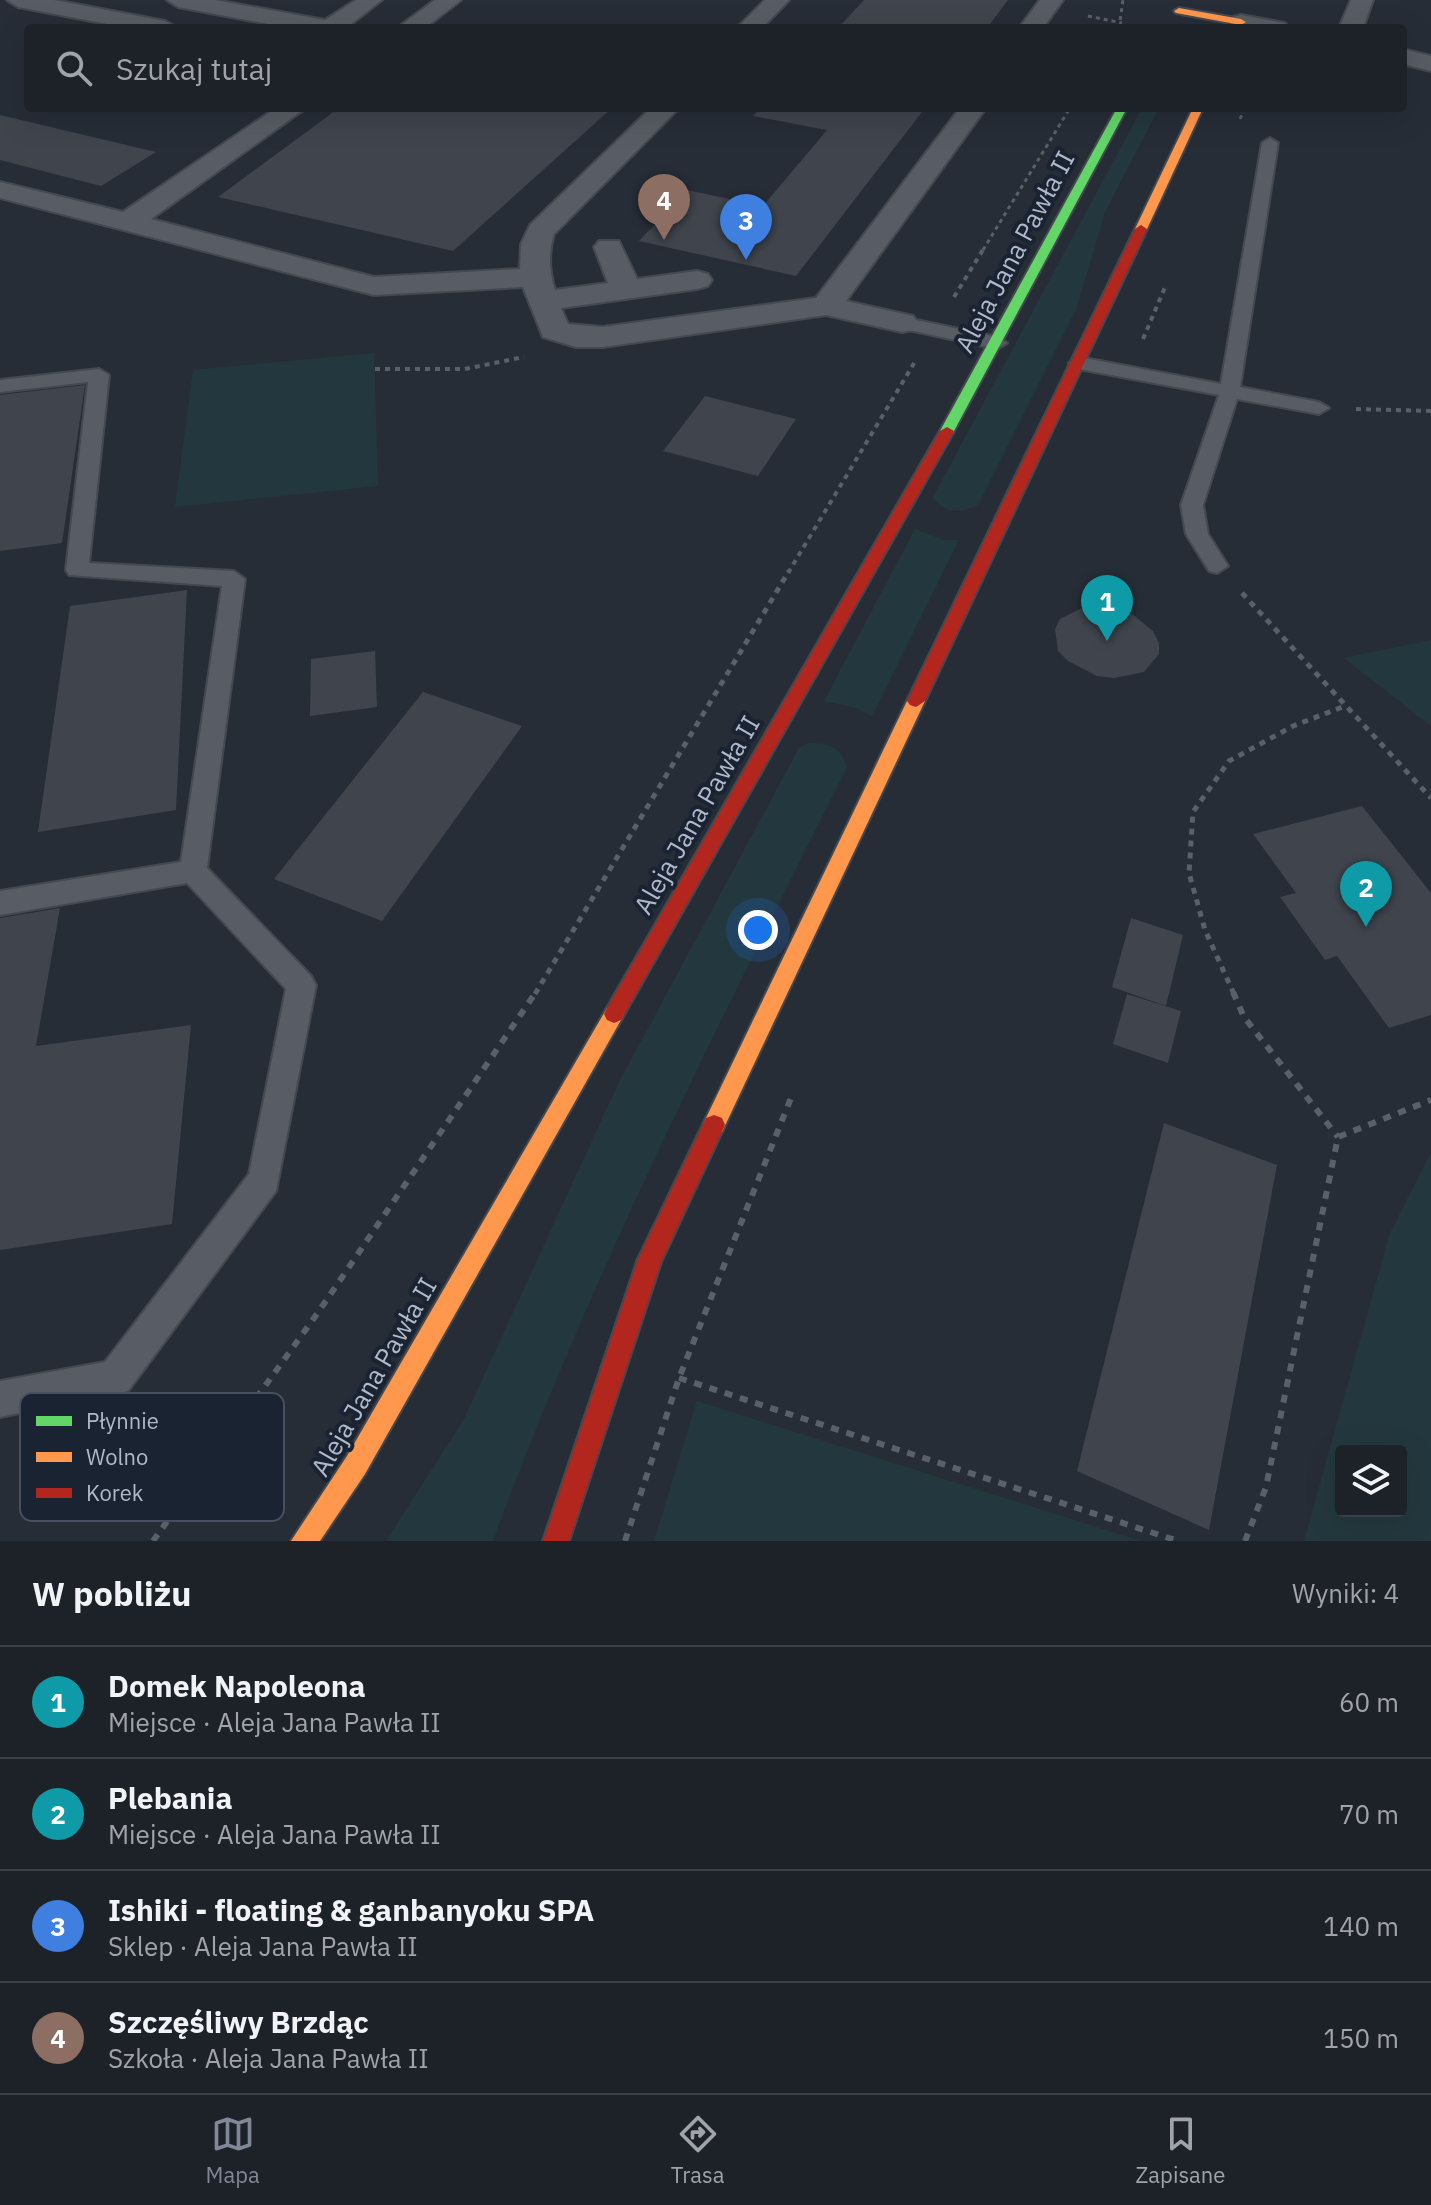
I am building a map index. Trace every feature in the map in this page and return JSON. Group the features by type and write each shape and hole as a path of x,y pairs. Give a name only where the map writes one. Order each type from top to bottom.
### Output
{"main road":[{"path":"1170,24 1182,5 1243,17"},
{"name":"Aleja Jana Pawła II","path":"304,1541 356,1465 997,343 1120,112"},
{"path":"556,1541 650,1259 1196,112"}],"street":[{"path":"18,0 143,24"},
{"path":"100,16 128,0"},
{"path":"178,0 307,24"},
{"path":"335,24 371,0"},
{"path":"415,24 450,0"},
{"path":"753,24 778,0"},
{"path":"1034,24 1052,0"},
{"path":"1353,24 1362,0"},
{"path":"1243,17 1265,24"},
{"path":"1407,57 1431,64"},
{"path":"128,222 287,112"},
{"path":"662,112 540,231 532,252 538,289 554,330 576,337 603,337 826,306 902,323"},
{"path":"826,306 970,112"},
{"path":"0,190 374,286 626,289 697,280"},
{"path":"609,247 626,289"}],"lane":[{"path":"1217,566 1197,534 1192,505 1230,391 1270,143"},
{"path":"902,323 997,343"},
{"path":"1079,363 1319,408"},
{"path":"0,386 99,375 77,570 234,579 193,871"},
{"path":"0,903 193,871"},
{"path":"33,1393 115,1378 264,1180 301,985 193,871"},
{"path":"0,1399 20,1395"}],"path":[{"path":"1120,24 1123,0"},
{"path":"260,1393 524,1013 1068,112"},
{"path":"375,369 465,369 544,353 576,337"},
{"path":"1319,408 1431,411"},
{"path":"1217,566 1431,798"},
{"path":"1245,1541 1266,1487 1338,1137 1244,1017 1205,930 1189,873 1193,812 1229,761 1293,726 1345,706"},
{"path":"625,1541 679,1378 796,1086"},
{"path":"1338,1137 1431,1100"},
{"path":"679,1378 1178,1541"},
{"path":"153,1541 167,1521"}],"green space":[{"path":"1140,112 1157,112 1105,212 1077,307 978,505 966,510 948,509 933,497"},
{"path":"374,353 378,486 175,507 193,370"},
{"path":"915,529 944,540 959,540 872,716 856,708 824,701"},
{"path":"1431,640 1431,726 1344,658"},
{"path":"808,743 833,748 847,767 659,1149 572,1343 493,1541 386,1541 464,1419 619,1082 799,748"},
{"path":"1431,1152 1431,1541 1304,1541 1390,1233"},
{"path":"697,1401 1141,1541 654,1541"}],"building":[{"path":"864,0 1008,0 990,24 842,24"},
{"path":"334,112 608,112 453,251 218,197"},
{"path":"757,112 922,112 796,276 639,241 687,190 763,206 827,130 753,116"},
{"path":"0,115 156,152 101,186 0,160"},
{"path":"85,385 62,543 0,551 0,395"},
{"path":"705,396 796,419 758,476 663,451"},
{"path":"187,590 176,810 38,832 70,606"},
{"path":"1099,606 1131,613 1153,631 1159,643 1159,654 1144,672 1114,678 1097,676 1068,661 1058,651 1055,629 1060,619 1084,607"},
{"path":"375,651 377,707 310,716 311,659"},
{"path":"423,692 522,726 382,921 274,879"},
{"path":"1362,806 1431,893 1431,1015 1389,1028 1337,956 1325,960 1280,897 1296,893 1253,834"},
{"path":"60,908 36,1046 191,1025 172,1224 0,1250 0,918"},
{"path":"1131,918 1183,935 1166,1006 1112,987"},
{"path":"1127,994 1181,1011 1168,1063 1113,1044"},
{"path":"1164,1123 1277,1165 1209,1530 1077,1471"}],"traffic: fast":[{"path":"947,431 1120,112"}],"traffic: slow":[{"path":"1179,11 1241,22"},
{"path":"1141,229 1196,112"},
{"path":"714,1125 916,701"},
{"path":"304,1541 356,1465 614,1014"}],"traffic: jam":[{"path":"916,701 1141,229"},
{"path":"614,1014 947,431"},
{"path":"556,1541 650,1259 714,1125"}],"place":[{"name":"Szczęśliwy Brzdąc","path":"664,240"},
{"name":"Ishiki - floating & ganbanyoku SPA","path":"746,260"},
{"name":"Domek Napoleona","path":"1107,641"},
{"name":"Plebania","path":"1366,927"}]}
